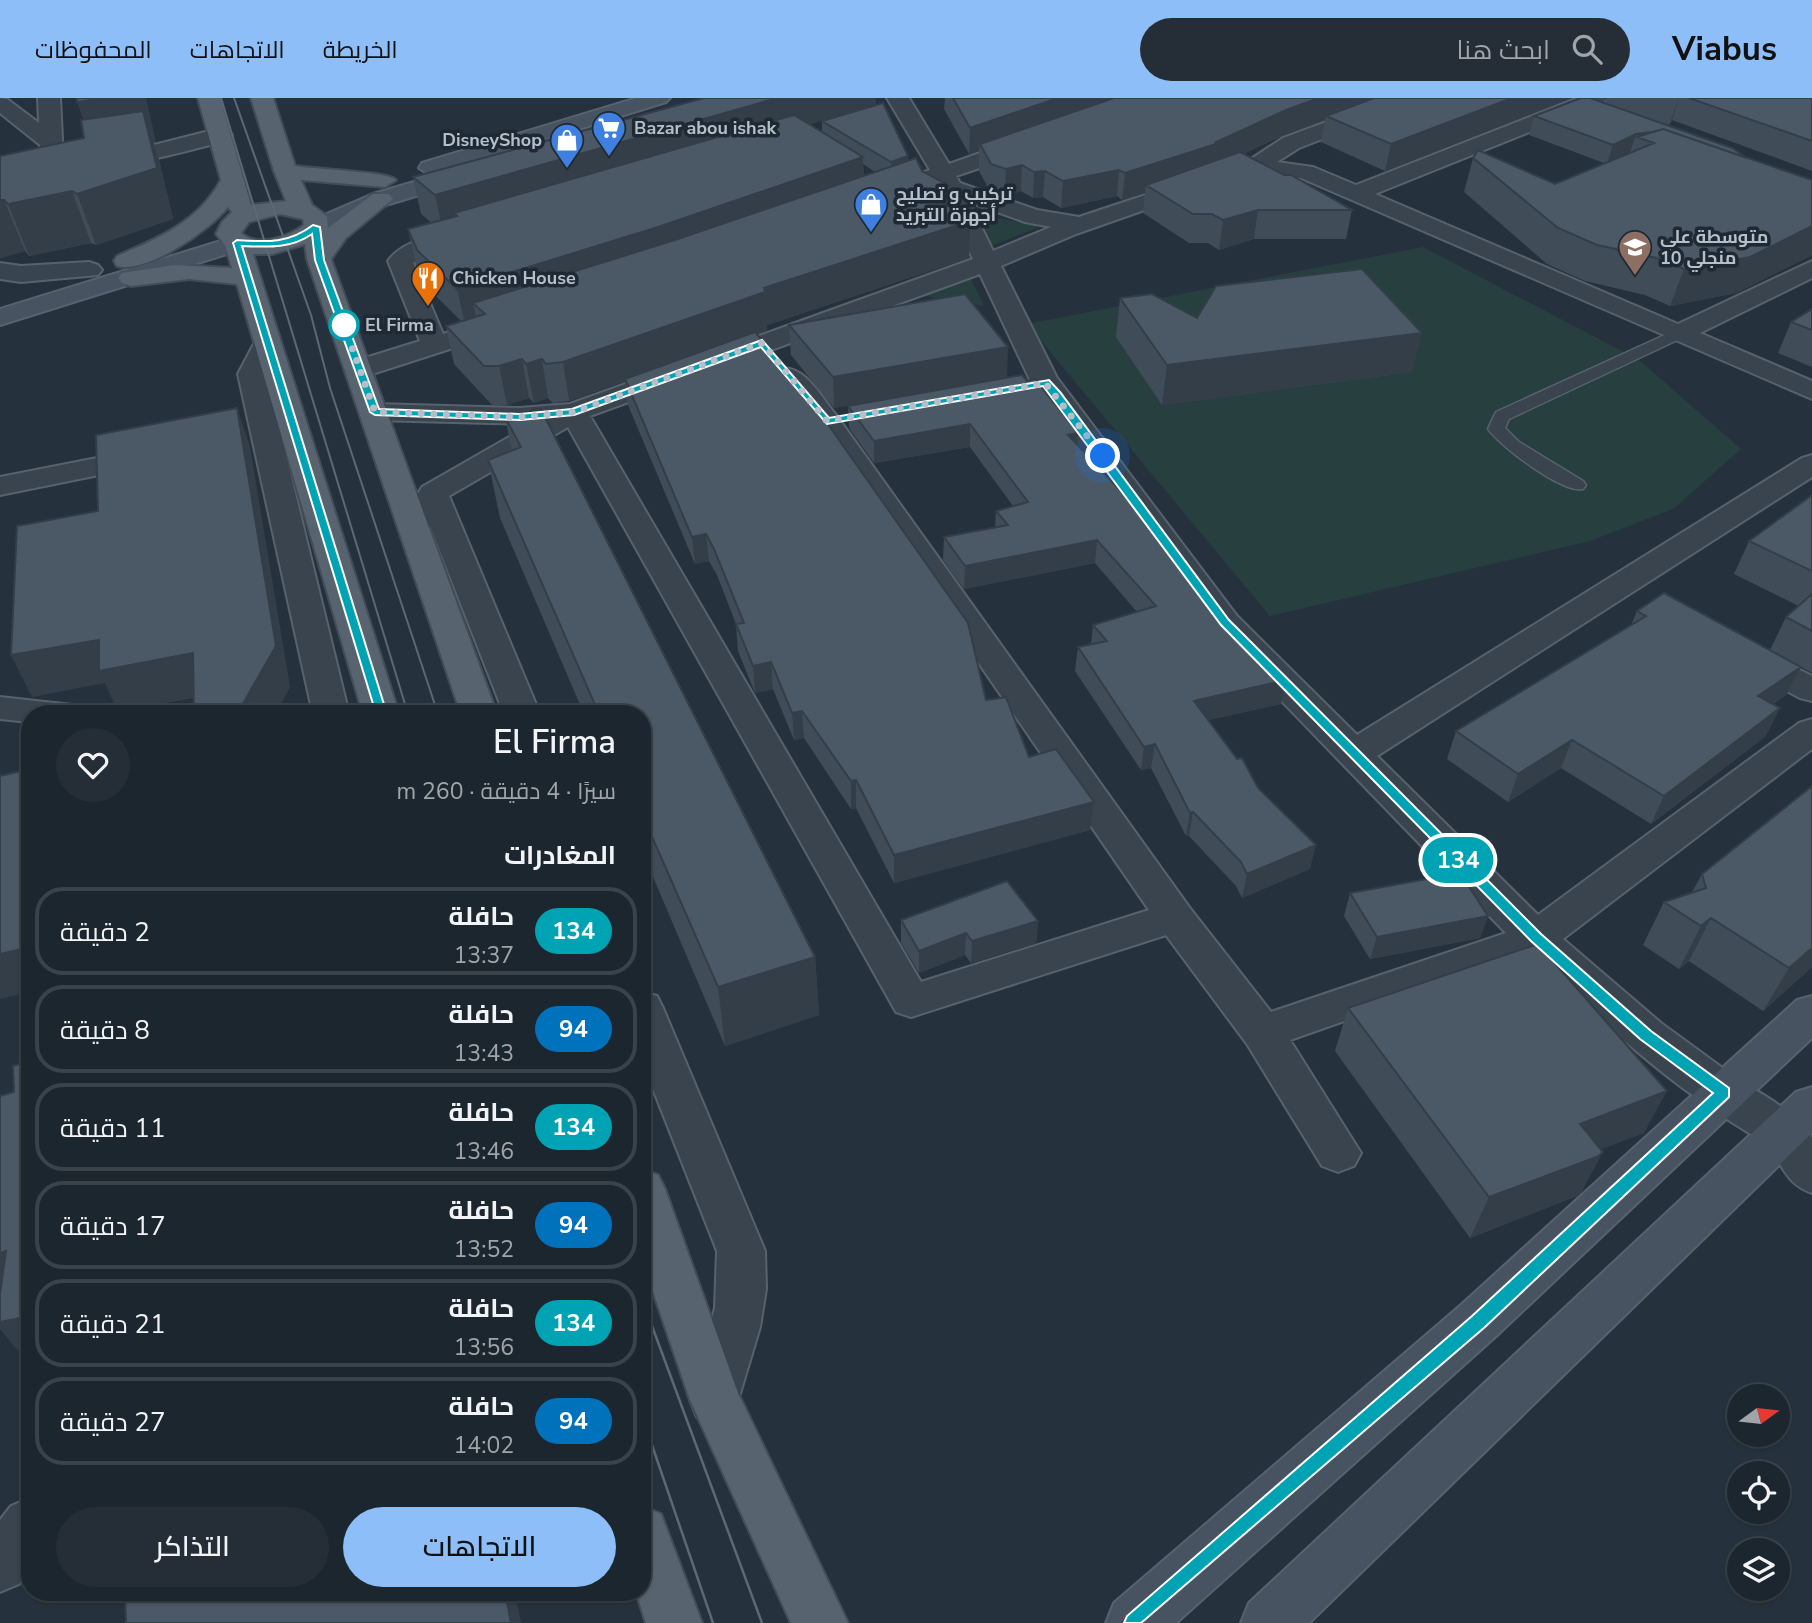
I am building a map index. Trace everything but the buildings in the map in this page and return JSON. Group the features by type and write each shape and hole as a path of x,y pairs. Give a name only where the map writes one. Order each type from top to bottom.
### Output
{"main road":[{"path":"209,98 232,181 247,278 378,705"},
{"path":"262,98 285,171 309,218 319,260 375,412 476,705"},
{"path":"1,310 129,270 238,227 280,207 309,218 383,190 665,106"},
{"path":"285,171 383,190"},
{"path":"129,270 190,233 210,217 226,196 232,181"},
{"path":"319,260 325,245 383,190"},
{"path":"238,227 275,245 301,238 309,218"},
{"path":"1,310 89,270 184,270 219,272 247,278"},
{"path":"1134,1623 1478,1321 1812,1012"},
{"path":"1269,1623 1797,1120"},
{"path":"651,1215 715,1400 820,1623"},
{"path":"651,1558 674,1623"}],"street":[{"path":"0,203 47,187 53,179 49,98"},
{"path":"1255,167 1291,143 1410,98"},
{"path":"0,103 51,143"},
{"path":"894,106 946,180 988,262 1001,315 1032,385 1057,394 1225,623 1352,755 1536,938 1646,1035 1724,1093 1797,1120 1812,1174"},
{"path":"1357,193 1595,106"},
{"path":"899,188 946,180 1057,134"},
{"path":"52,167 158,151 221,135"},
{"path":"414,526 433,493 574,412 988,262 1082,224 1237,170 1255,167 1306,172 1812,391"},
{"path":"946,180 1033,217 1082,224"},
{"path":"435,345 400,261 418,250 484,229"},
{"path":"1680,333 1812,268"},
{"path":"0,271 21,274 89,270"},
{"path":"893,297 947,306"},
{"path":"359,369 526,316"},
{"path":"762,343 840,419 1175,917 1262,1032 1338,1153"},
{"path":"266,344 251,374 250,437 322,705"},
{"path":"375,412 520,417 574,412"},
{"path":"574,412 911,1001 1175,917"},
{"path":"0,486 171,452"},
{"path":"1352,755 1634,593 1812,464"},
{"path":"433,493 518,705"},
{"path":"1717,638 1812,690"},
{"path":"0,708 21,710"},
{"path":"1262,1032 1536,938 1812,731"},
{"path":"651,1030 741,1251 744,1280 740,1311 715,1400"},
{"path":"0,1565 21,1537"}],"lane":[{"path":"1577,485 1513,446 1496,429 1502,416 1680,333"}],"green space":[{"path":"972,212 1039,227 991,246"},
{"path":"1423,247 1639,360 1741,449 1673,509 1590,541 1270,616 1027,324"},
{"path":"970,277 984,306 926,296"}],"tram line":[{"path":"221,98 405,705"},
{"path":"234,98 311,315 330,388 435,705"},
{"path":"651,1323 762,1623"},
{"path":"651,1442 713,1623"}],"bus line":[{"name":"134","path":"378,705 237,243 260,246 288,243 310,233 316,227 319,260 375,412 520,417 574,412 762,343 827,421 1045,383 1057,394 1225,623 1243,642 1536,938 1646,1035 1724,1093 1478,1321 1134,1623"}],"place":[{"name":"Bazar abou ishak","path":"609,158"},
{"name":"DisneyShop","path":"567,170"},
{"name":"تركيب و تصليح أجهزة التبريد","path":"871,234"},
{"name":"متوسطة علي منجلي 10","path":"1635,277"},
{"name":"Chicken House","path":"428,308"},
{"name":"El Firma","path":"344,325"}],"route":[{"path":"344,325 375,412 520,417 574,412 762,343 827,421 1045,383 1057,394 1103,456"}]}
